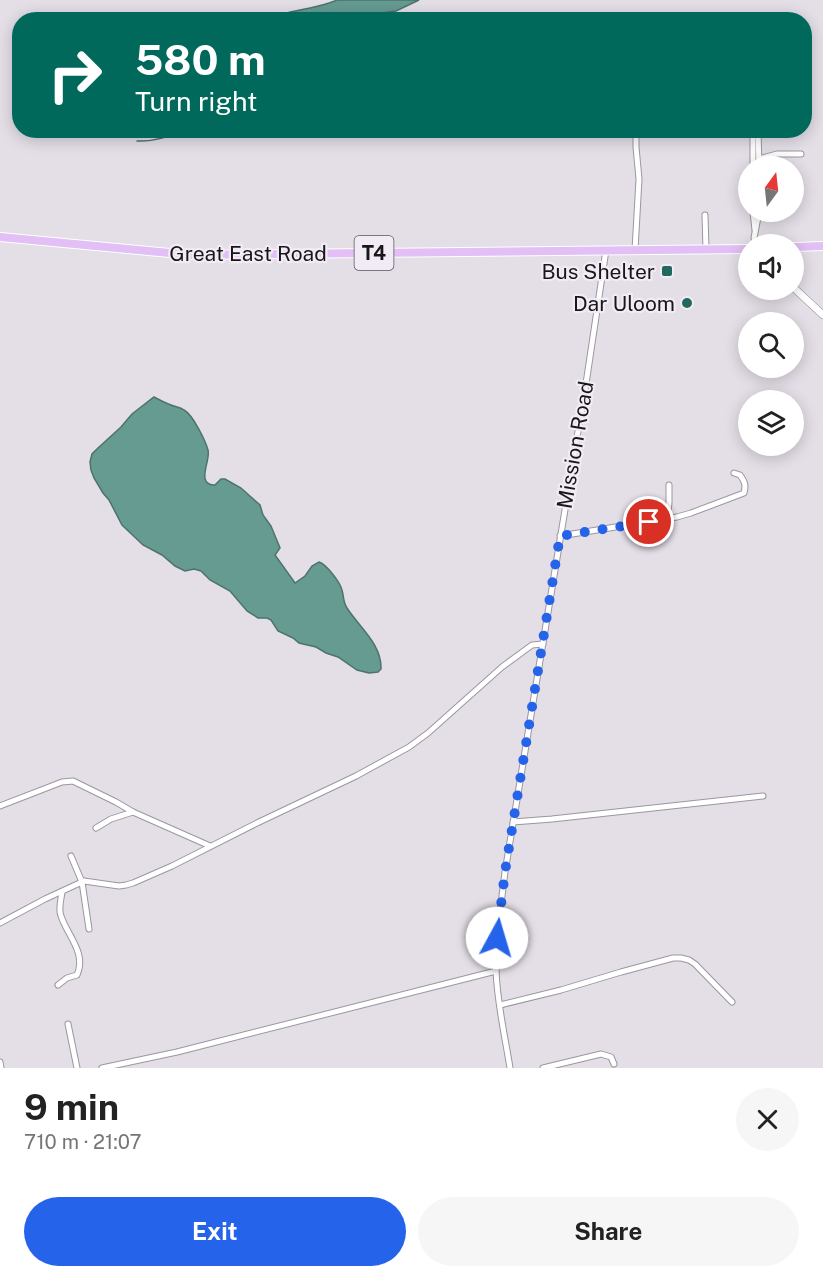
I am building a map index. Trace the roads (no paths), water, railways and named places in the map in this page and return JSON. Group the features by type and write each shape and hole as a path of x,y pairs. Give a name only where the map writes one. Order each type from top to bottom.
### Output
{"highway":[{"name":"Great East Road","path":"0,237 191,255 738,249"},
{"path":"804,247 823,246"}],"street":[{"path":"635,250 639,179 636,138"},
{"path":"753,138 753,156"},
{"path":"758,138 759,156"},
{"path":"770,156 801,154"},
{"path":"705,215 705,249"},
{"path":"754,222 755,231"},
{"path":"755,234 757,222"},
{"name":"Mission Road","path":"510,1068 496,971 498,930 513,822 606,250"},
{"path":"804,297 823,315"},
{"path":"560,536 692,513 744,493 746,486 744,480 741,475 734,473"},
{"path":"667,519 669,485"},
{"path":"0,923 45,898 82,882 126,885 172,866 356,776 409,747 429,733 502,667 532,645 543,644"},
{"path":"0,806 62,782 73,781 133,812 210,846"},
{"path":"513,822 763,796"},
{"path":"96,828 111,819 133,812"},
{"path":"71,856 82,882 89,929"},
{"path":"58,985 67,978 77,975 80,963 77,948 60,914 62,892"},
{"path":"500,1005 652,963 681,958 695,964 732,1002"},
{"path":"102,1068 220,1041 496,971"},
{"path":"68,1024 77,1068"},
{"path":"543,1068 601,1054 610,1057 614,1064"},
{"path":"0,1062 1,1068"}],"waterway":[{"path":"137,141 162,138"}],"place":[{"name":"Bus Shelter","path":"667,271"},
{"name":"Dar Uloom","path":"687,303"}]}
